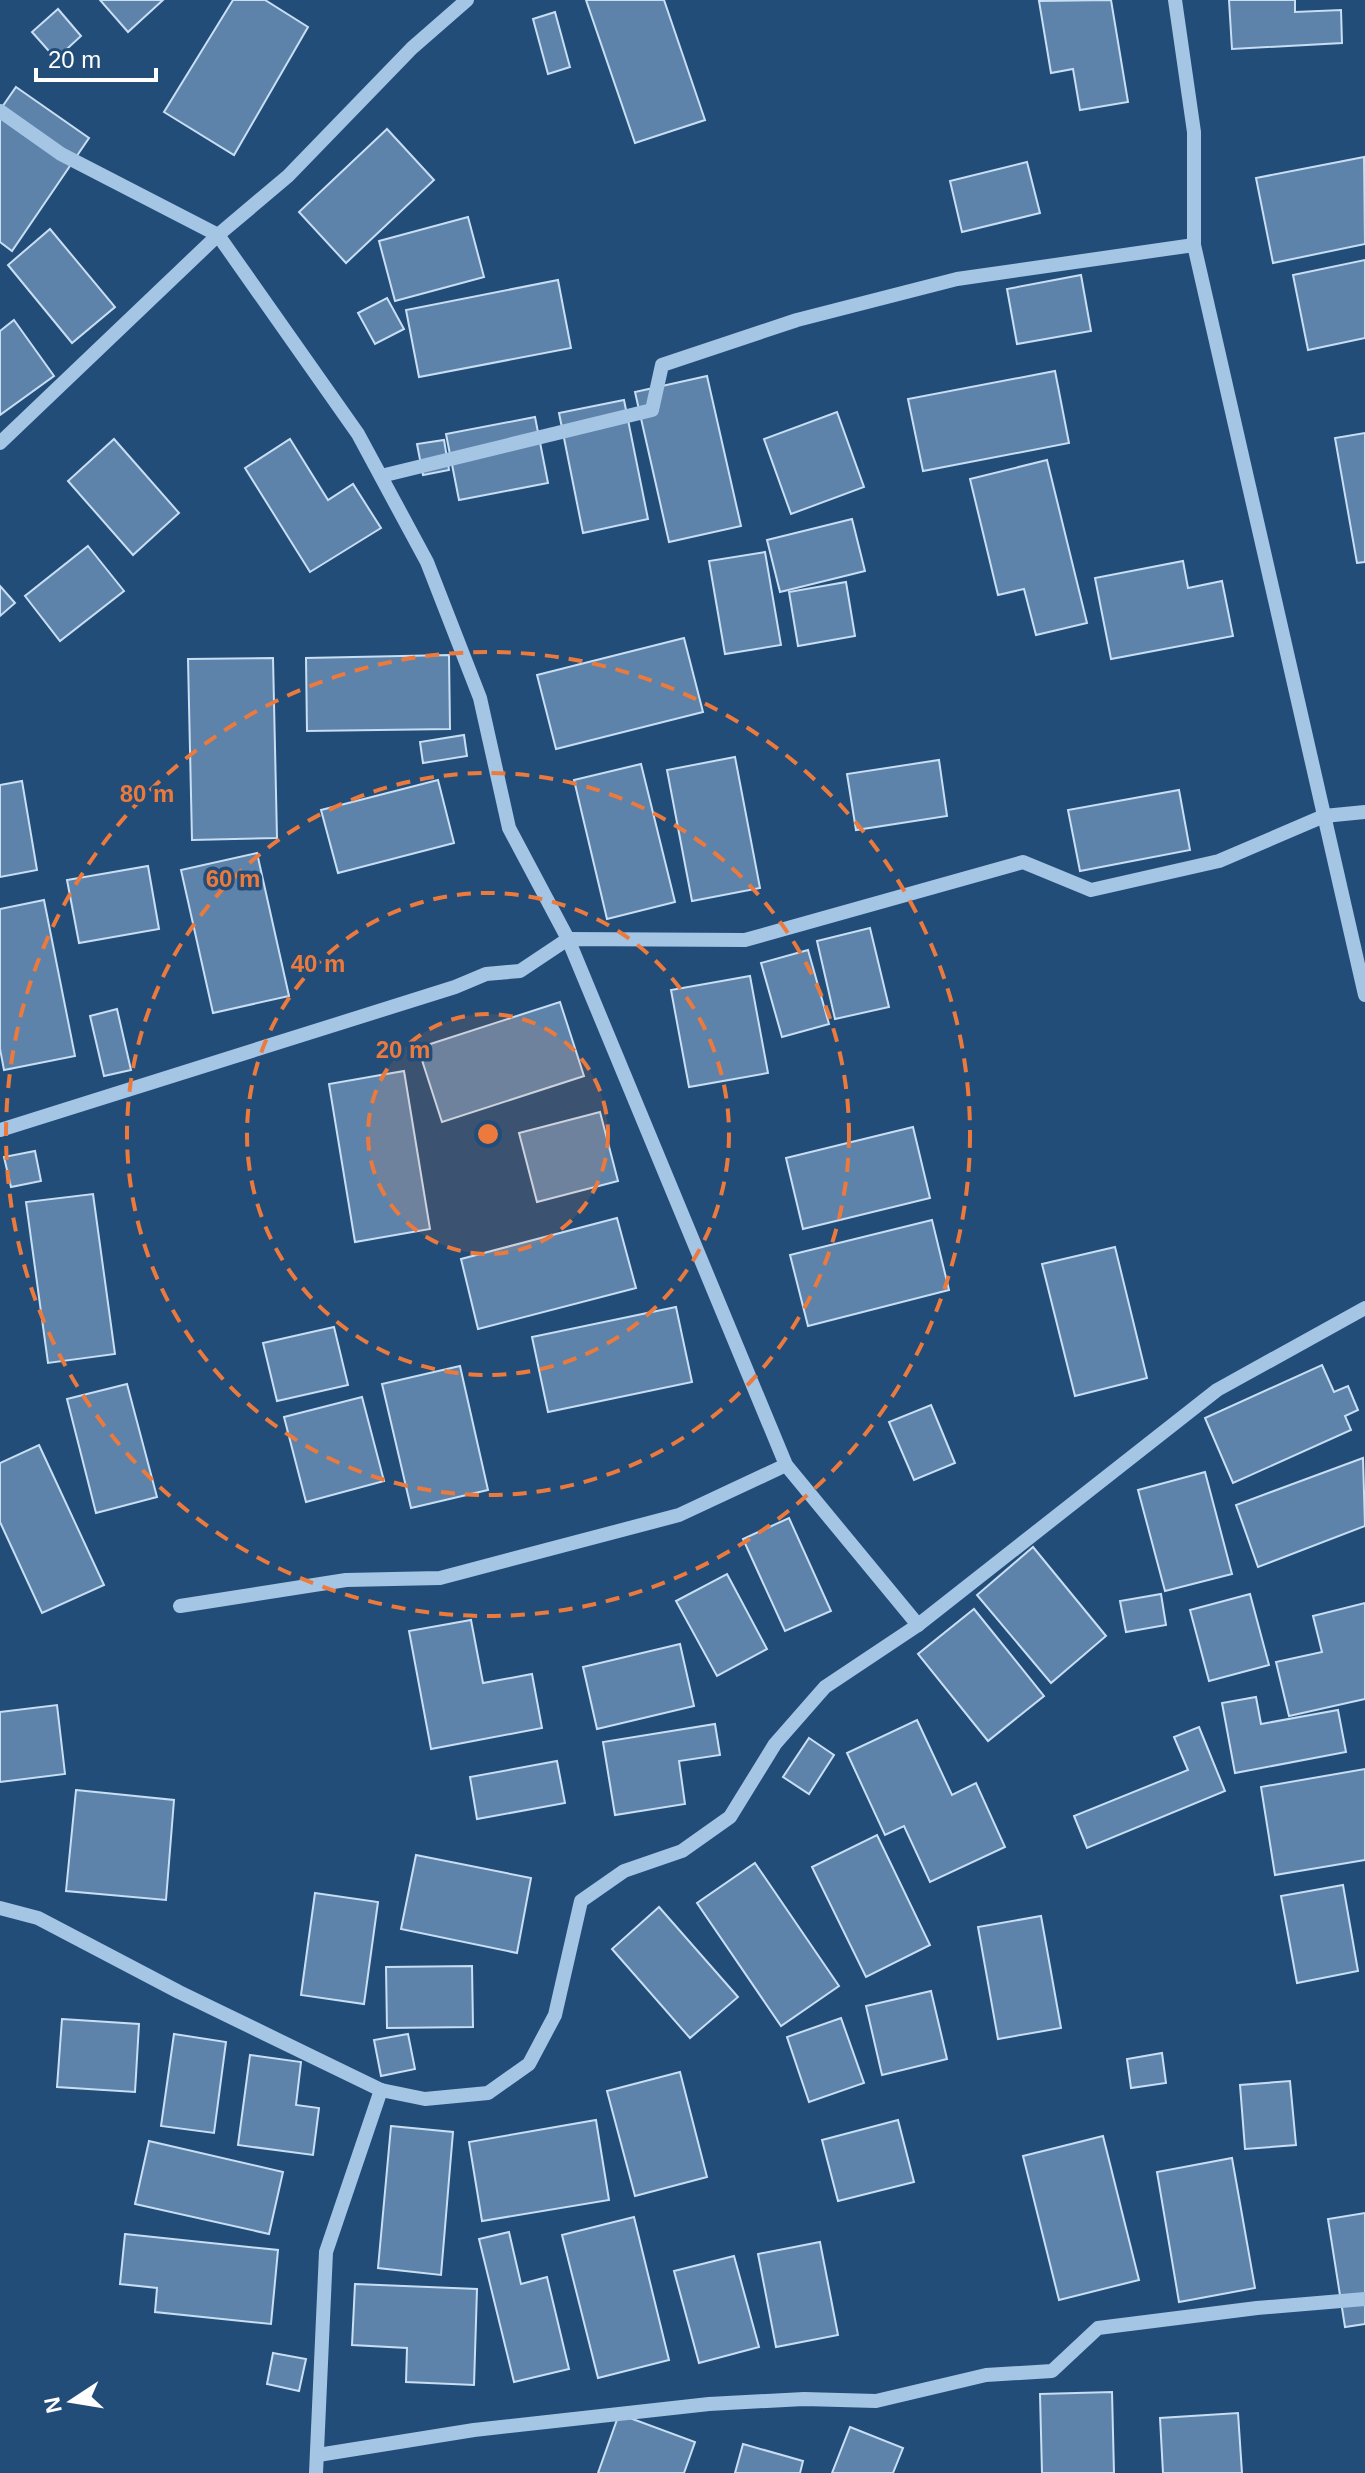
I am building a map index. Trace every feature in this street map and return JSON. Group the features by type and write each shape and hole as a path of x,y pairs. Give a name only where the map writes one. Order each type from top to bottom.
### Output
{"street":[{"path":"0,443 218,235 288,176 412,48 467,0"},
{"path":"1175,0 1194,132 1194,245 1365,995"},
{"path":"0,111 61,154 218,235 358,434 427,562 480,698 509,828 568,939 786,1465 918,1625"},
{"path":"381,476 652,410 662,365 797,320 957,279 1194,245"},
{"path":"0,1130 455,987 486,974 520,971 568,939 745,940 1023,862 1091,890 1219,861 1324,816 1365,812"},
{"path":"0,1908 38,1918 179,1992 381,2090 425,2099 488,2093 529,2064 555,2015 581,1901 624,1871 682,1851 730,1817 775,1744 825,1687 918,1625 1217,1390 1365,1308"},
{"path":"180,1606 346,1580 440,1578 679,1515 786,1465"},
{"path":"316,2473 326,2252 381,2090"},
{"path":"318,2455 474,2430 709,2404 804,2399 876,2401 986,2375 1052,2371 1098,2328 1257,2308 1365,2299"}],"building":[{"path":"100,0 163,0 128,32"},
{"path":"233,0 265,0 308,27 234,155 164,112"},
{"path":"586,0 664,0 705,120 635,143"},
{"path":"1111,0 1128,102 1080,110 1073,69 1051,73 1039,1"},
{"path":"1229,0 1295,0 1295,12 1341,10 1342,43 1232,49"},
{"path":"58,9 81,36 56,59 32,32"},
{"path":"555,12 570,67 548,74 533,19"},
{"path":"16,87 89,138 12,251 0,242 0,110"},
{"path":"387,129 434,180 346,263 299,212"},
{"path":"1364,157 1365,244 1273,263 1256,178"},
{"path":"1027,162 1040,213 962,232 950,181"},
{"path":"468,217 484,277 395,301 379,241"},
{"path":"50,229 115,307 72,343 8,265"},
{"path":"1365,260 1365,338 1308,350 1293,275"},
{"path":"1081,275 1091,331 1017,344 1007,289"},
{"path":"558,280 571,348 419,377 406,310"},
{"path":"387,298 404,329 375,344 358,313"},
{"path":"14,320 54,376 0,415 0,331"},
{"path":"1055,371 1069,443 923,471 908,399"},
{"path":"707,376 741,526 669,542 635,392"},
{"path":"624,400 648,519 583,533 559,413"},
{"path":"837,412 864,487 791,514 764,439"},
{"path":"535,417 548,483 459,500 446,434"},
{"path":"1365,433 1365,562 1357,563 1335,438"},
{"path":"114,439 179,513 133,555 68,481"},
{"path":"290,439 328,500 353,484 381,528 310,572 245,468"},
{"path":"444,440 449,470 423,475 417,444"},
{"path":"1047,460 1087,623 1036,635 1024,589 998,595 970,479"},
{"path":"852,519 865,571 780,592 767,540"},
{"path":"88,546 124,591 60,641 25,596"},
{"path":"765,552 781,645 725,654 709,561"},
{"path":"1183,561 1188,588 1222,581 1233,636 1111,659 1095,578"},
{"path":"846,582 855,636 798,646 789,592"},
{"path":"0,586 15,603 0,616"},
{"path":"684,638 703,712 556,749 537,675"},
{"path":"449,655 450,729 307,731 306,658"},
{"path":"273,658 277,838 192,840 188,659"},
{"path":"464,735 467,756 423,763 420,742"},
{"path":"735,757 760,888 692,901 667,770"},
{"path":"939,760 947,816 856,830 847,774"},
{"path":"641,764 675,902 607,919 574,780"},
{"path":"438,780 454,843 338,873 321,810"},
{"path":"22,781 37,870 0,877 0,785"},
{"path":"1179,790 1190,850 1080,871 1068,810"},
{"path":"257,853 289,996 213,1013 181,870"},
{"path":"148,866 159,929 79,943 67,880"},
{"path":"44,900 75,1056 4,1070 0,1049 0,909"},
{"path":"870,928 889,1007 835,1019 817,941"},
{"path":"808,950 829,1024 782,1037 761,963"},
{"path":"750,976 768,1073 689,1087 671,990"},
{"path":"560,1002 584,1076 442,1122 418,1048"},
{"path":"117,1009 131,1070 104,1076 90,1016"},
{"path":"404,1071 430,1229 355,1242 329,1084"},
{"path":"600,1112 618,1181 537,1202 519,1133"},
{"path":"913,1127 930,1198 803,1229 786,1158"},
{"path":"35,1151 41,1181 11,1187 4,1157"},
{"path":"93,1194 115,1354 48,1363 26,1202"},
{"path":"617,1218 636,1288 478,1329 461,1259"},
{"path":"932,1220 949,1290 808,1326 790,1255"},
{"path":"1115,1247 1147,1378 1075,1396 1042,1264"},
{"path":"676,1307 692,1382 548,1412 532,1337"},
{"path":"334,1327 348,1385 277,1401 263,1343"},
{"path":"1322,1365 1334,1392 1348,1386 1358,1410 1345,1416 1351,1430 1233,1483 1205,1418"},
{"path":"460,1366 488,1490 411,1508 382,1384"},
{"path":"127,1384 157,1497 96,1513 67,1399"},
{"path":"362,1397 384,1481 306,1502 284,1417"},
{"path":"931,1405 955,1463 914,1480 889,1422"},
{"path":"39,1445 104,1585 42,1613 0,1522 0,1463"},
{"path":"1363,1458 1365,1526 1258,1567 1236,1505"},
{"path":"1205,1472 1232,1574 1165,1591 1138,1490"},
{"path":"789,1518 831,1611 785,1631 743,1539"},
{"path":"1033,1547 1106,1636 1051,1683 977,1595"},
{"path":"727,1574 767,1649 717,1676 676,1601"},
{"path":"1161,1594 1166,1625 1126,1632 1120,1601"},
{"path":"1250,1594 1269,1665 1209,1681 1190,1610"},
{"path":"1365,1603 1365,1699 1289,1716 1276,1662 1322,1652 1313,1616"},
{"path":"974,1609 1044,1696 988,1741 918,1654"},
{"path":"471,1620 483,1683 532,1674 542,1728 431,1749 409,1631"},
{"path":"680,1644 694,1706 597,1729 583,1667"},
{"path":"1256,1697 1261,1724 1338,1710 1346,1752 1235,1773 1222,1703"},
{"path":"57,1705 65,1774 0,1782 0,1712"},
{"path":"917,1720 952,1795 976,1783 1005,1847 930,1882 904,1826 885,1835 847,1753"},
{"path":"715,1724 720,1755 679,1761 685,1804 615,1815 603,1742"},
{"path":"1199,1727 1225,1791 1087,1848 1074,1816 1188,1770 1174,1737"},
{"path":"809,1738 834,1755 809,1794 783,1777"},
{"path":"557,1761 565,1803 477,1819 470,1777"},
{"path":"1365,1769 1365,1860 1275,1875 1261,1787"},
{"path":"76,1790 174,1800 166,1900 66,1891"},
{"path":"877,1835 930,1945 866,1977 812,1867"},
{"path":"416,1855 531,1878 517,1953 401,1929"},
{"path":"755,1863 839,1986 781,2026 697,1903"},
{"path":"1343,1885 1358,1971 1297,1983 1281,1896"},
{"path":"315,1893 378,1902 364,2004 301,1995"},
{"path":"659,1907 738,1997 690,2038 612,1949"},
{"path":"1041,1916 1061,2028 998,2039 978,1927"},
{"path":"472,1966 473,2027 387,2028 386,1967"},
{"path":"931,1991 947,2059 882,2075 866,2006"},
{"path":"841,2018 864,2083 809,2102 787,2037"},
{"path":"62,2019 139,2024 135,2092 57,2087"},
{"path":"174,2034 226,2042 214,2133 161,2126"},
{"path":"408,2034 415,2069 381,2076 374,2040"},
{"path":"1162,2053 1166,2083 1131,2088 1127,2059"},
{"path":"250,2055 301,2062 296,2105 319,2108 313,2155 238,2145"},
{"path":"680,2072 707,2177 635,2196 607,2091"},
{"path":"1290,2081 1296,2145 1245,2149 1240,2085"},
{"path":"596,2120 609,2200 482,2221 469,2142"},
{"path":"898,2120 914,2182 838,2201 822,2140"},
{"path":"391,2126 453,2132 441,2275 378,2268"},
{"path":"1103,2136 1139,2280 1059,2300 1023,2156"},
{"path":"149,2141 283,2172 269,2234 135,2204"},
{"path":"1232,2158 1255,2288 1179,2302 1157,2172"},
{"path":"1365,2213 1365,2324 1345,2327 1328,2219"},
{"path":"634,2217 669,2360 598,2378 562,2235"},
{"path":"509,2232 521,2284 547,2277 569,2369 514,2382 479,2239"},
{"path":"125,2234 278,2250 271,2324 155,2312 157,2288 120,2284"},
{"path":"820,2242 838,2335 776,2347 758,2254"},
{"path":"734,2256 759,2347 699,2363 674,2271"},
{"path":"355,2284 477,2289 474,2385 406,2382 407,2348 352,2345"},
{"path":"273,2353 306,2359 299,2391 267,2384"},
{"path":"1112,2392 1114,2473 1042,2473 1040,2394"},
{"path":"1238,2413 1242,2473 1163,2473 1160,2418"},
{"path":"619,2414 695,2442 684,2473 598,2473"},
{"path":"850,2427 903,2448 893,2473 832,2473"},
{"path":"743,2444 803,2461 800,2473 735,2473"}]}
